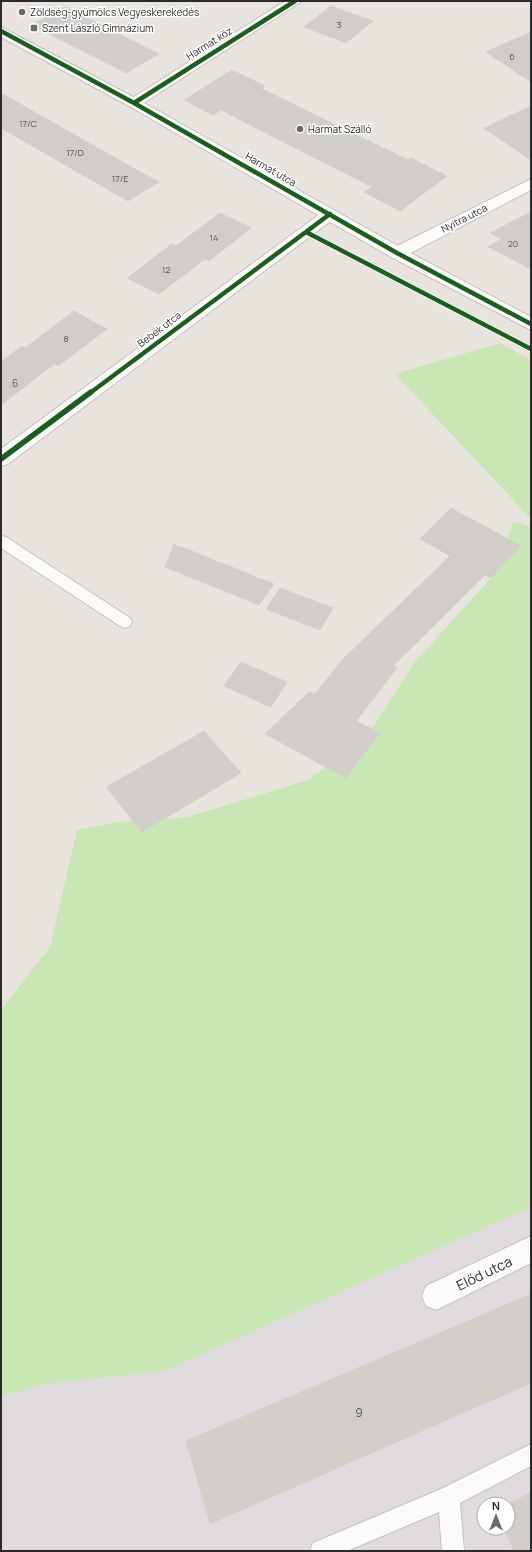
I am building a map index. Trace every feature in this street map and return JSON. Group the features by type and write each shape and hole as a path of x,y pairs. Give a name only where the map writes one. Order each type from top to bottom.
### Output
{"street":[{"name":"Harmat köz","path":"134,102 295,1"},
{"name":"Harmat utca","path":"1,31 134,102 397,253 531,324"},
{"name":"Nyitra utca","path":"397,253 531,184"},
{"name":"Bebek utca","path":"1,459 330,214"},
{"name":"Előd utca","path":"436,1296 531,1249"}],"lane":[{"path":"1,541 125,622"},
{"path":"320,1551 449,1498 531,1455"},
{"path":"449,1498 453,1551"}],"shaded area":[{"path":"531,1207 531,1551 1,1551 1,1396 48,1384 165,1371"}],"green space":[{"path":"500,343 531,360 531,519 395,374"},
{"path":"513,521 531,527 531,1207 165,1371 48,1384 1,1396 1,1010 50,947 77,830 119,822 188,817 308,780 364,741 415,662 499,569"}],"building":[{"path":"331,6 373,21 346,43 304,27"},
{"path":"65,7 159,54 126,73 31,25"},
{"path":"531,32 531,82 486,52"},
{"name":"Harmat Szálló","path":"232,70 265,86 262,89 408,160 411,158 447,176 400,211 364,192 372,187 221,110 213,115 184,100"},
{"path":"1,93 159,182 128,201 1,128"},
{"path":"531,106 531,160 484,128"},
{"path":"531,212 531,269 488,247 502,239 490,233"},
{"path":"220,213 251,228 209,261 205,259 159,294 127,278 172,244 176,246"},
{"path":"74,311 107,329 58,366 54,364 1,405 1,362 22,346 25,348"},
{"path":"451,508 521,546 491,578 485,575 393,666 397,668 356,721 380,733 346,778 265,734 309,692 315,694 343,659 450,556 420,539"},
{"path":"174,544 274,584 259,605 165,567"},
{"path":"280,588 333,608 320,630 266,609"},
{"path":"241,662 287,682 271,707 224,686"},
{"path":"204,731 241,773 142,832 106,787"},
{"path":"531,1294 531,1383 210,1524 186,1441"},
{"path":"531,1493 531,1551 514,1551 507,1536 516,1536 516,1500"}],"cycle path":[{"path":"134,103 295,1"},
{"path":"1,31 134,103 397,253 531,324"},
{"path":"1,459 330,214"},
{"path":"306,232 531,349"}],"place":[{"name":"Zöldség-gyümölcs Vegyeskerekedés","path":"22,12"},
{"name":"Szent László Gimnázium","path":"34,28"},
{"name":"Harmat Szálló","path":"300,129"}]}
